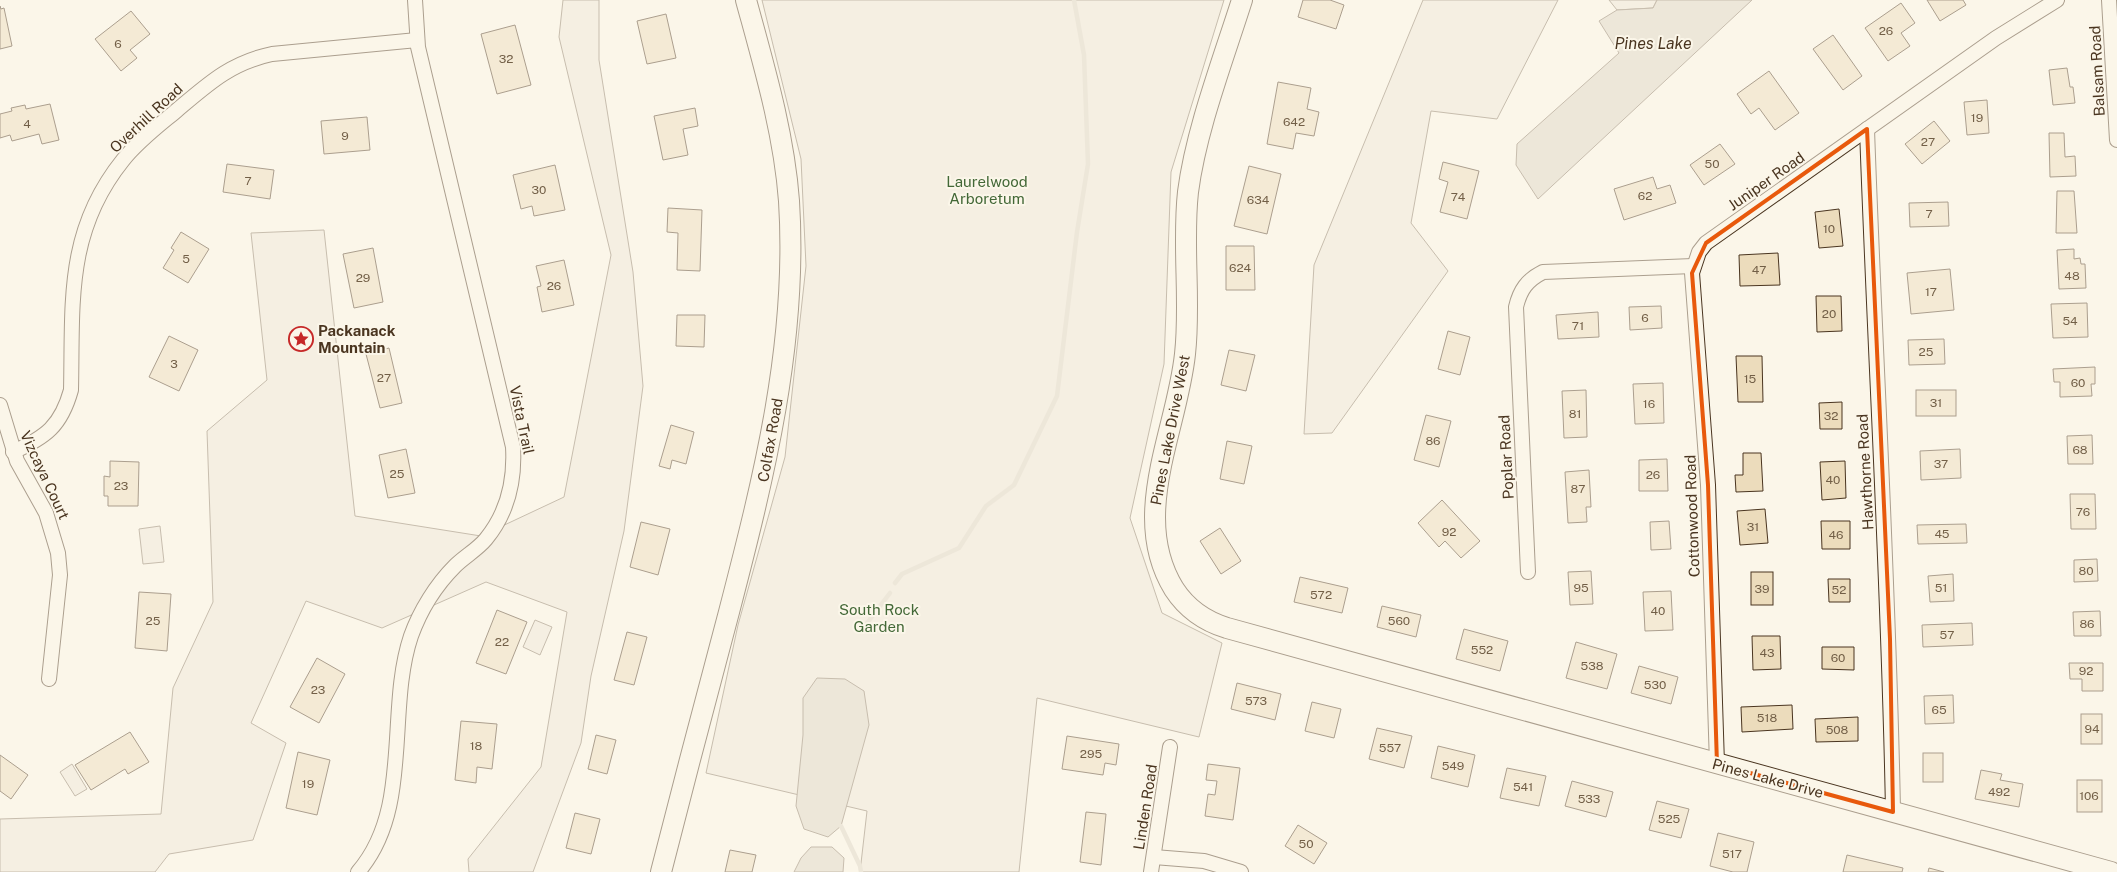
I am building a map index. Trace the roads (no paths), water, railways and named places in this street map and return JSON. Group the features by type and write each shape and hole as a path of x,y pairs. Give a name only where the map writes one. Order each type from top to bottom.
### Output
{"street":[{"name":"Vista Trail","path":"358,872 373,849 390,804 404,659 412,634 437,587 453,567 485,541 497,524 512,486 514,466 514,447 417,40 415,0"},
{"name":"Colfax Road","path":"661,872 761,490 784,357 789,292 789,201 777,120 746,0"},
{"name":"Pines Lake Drive West","path":"1242,0 1198,146 1188,193 1186,347 1183,375 1157,486 1155,519 1160,558 1168,579 1179,597 1193,612 1209,623 1426,684"},
{"name":"Juniper Road","path":"1693,266 1699,252 1706,243 1996,38 2057,0"},
{"name":"Balsam Road","path":"2109,0 2117,140"},
{"name":"Overhill Road","path":"14,452 50,432 67,405 72,390 73,282 84,229 108,180 142,140 214,78 233,66 252,58 272,54 417,40"},
{"name":"Hawthorne Road","path":"1867,129 1875,350 1890,639 1894,812"},
{"name":"Poplar Road","path":"1528,572 1517,341 1516,307 1518,295 1524,285 1533,277 1543,272 1693,266"},
{"name":"Cottonwood Road","path":"1693,266 1708,485 1716,764"},
{"name":"Vizcaya Court","path":"0,405 14,452 29,486 46,513 58,553 60,575 49,679"},
{"name":"Pines Lake Drive","path":"1426,684 2111,872"},
{"name":"Linden Road","path":"1151,872 1170,747"},
{"path":"1154,857 1204,861 1241,872"}],"water":[{"name":"Pines Lake","path":"1657,0 1752,0 1538,199 1516,165 1517,144 1619,53 1599,21 1617,10 1653,8"},
{"path":"817,678 845,679 864,691 869,725 841,826 828,837 804,829 796,806 803,735 803,698"},
{"path":"811,847 832,847 844,858 843,872 794,872 801,858"}],"waterway":[{"path":"895,583 902,574 959,548 986,506 1014,485 1057,396 1077,232 1088,164 1084,55 1074,0"},
{"path":"864,627 890,593"},
{"path":"841,826 861,872"}],"place":[{"name":"Packanack Mountain","path":"301,339"}],"park label":[{"name":"Laurelwood Arboretum","path":"987,190"},
{"name":"South Rock Garden","path":"879,618"}]}
